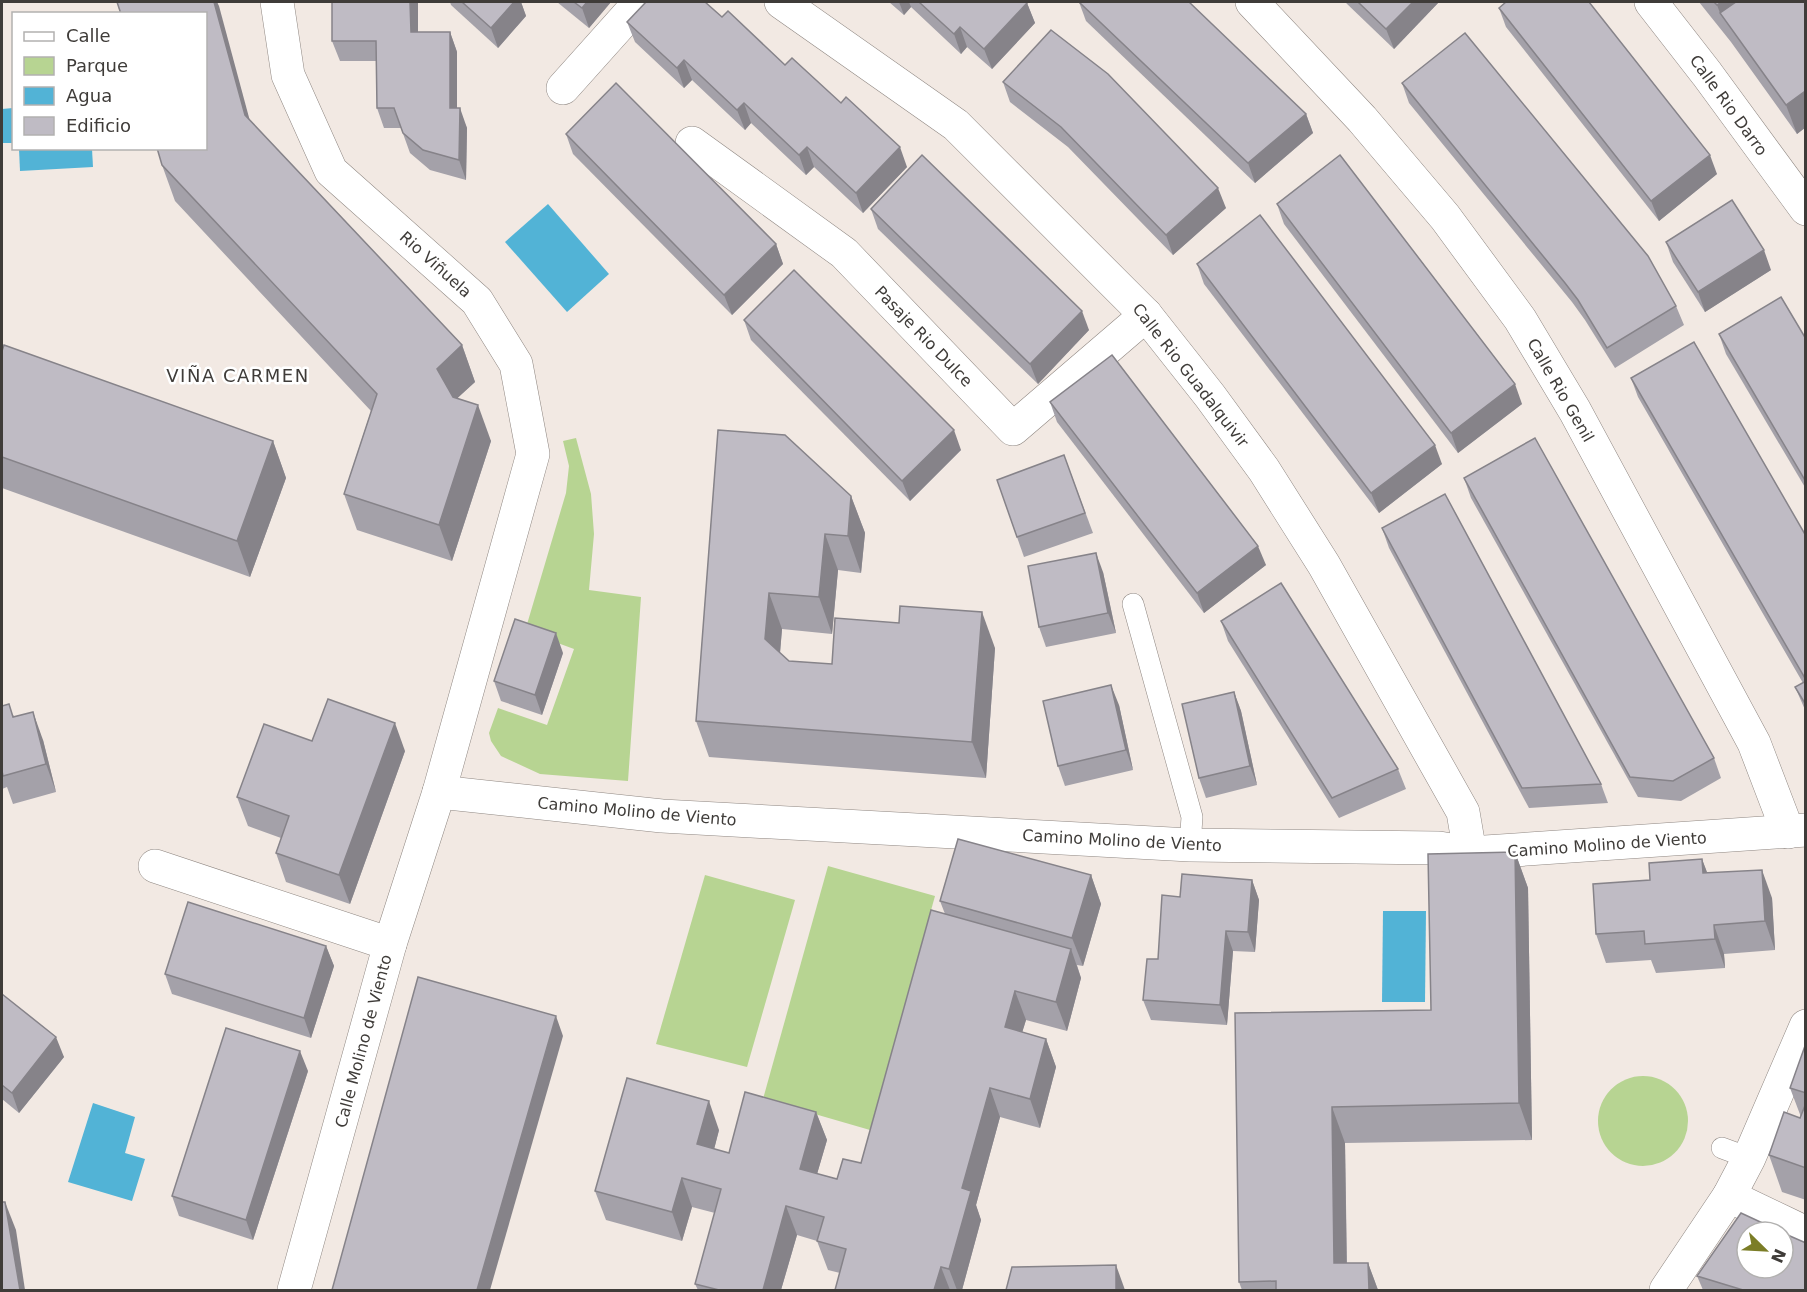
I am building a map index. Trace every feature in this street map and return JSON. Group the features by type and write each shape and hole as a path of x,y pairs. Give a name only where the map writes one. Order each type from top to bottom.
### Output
{"street":[{"name":"Rio Viñuela","path":"277,2 288,75 331,171 477,301 516,364 533,454 439,792"},
{"path":"563,88 640,2"},
{"name":"Calle Rio Guadalquivir","path":"782,2 956,125 1146,315 1210,396 1264,470 1324,566 1463,812 1470,853"},
{"name":"Calle Rio Genil","path":"1252,2 1362,119 1445,217 1520,319 1575,411 1754,743 1797,831"},
{"name":"Calle Rio Darro","path":"1651,2 1806,209"},
{"name":"Pasaje Rio Dulce","path":"692,143 844,253 1013,429 1146,315"},
{"name":"Camino Molino de Viento","path":"439,792 662,816 1190,845 1439,848 1470,853 1797,831"},
{"name":"Calle Molino de Viento","path":"294,1290 390,944 439,792"},
{"path":"155,866 390,944"},
{"path":"1666,1290 1729,1196 1736,1153 1804,1036"},
{"path":"1729,1196 1806,1233"}],"lane":[{"path":"1132,604 1192,817 1190,845"}],"green space":[{"path":"576,438 591,494 594,534 589,590 641,597 628,781 540,774 501,756 491,741 489,733 498,708 547,725 574,649 525,631 566,493 569,466 563,441"},
{"path":"828,866 935,896 870,1130 763,1099"},
{"path":"705,875 795,900 747,1067 656,1044"},
{"path":"1643,1076 1660,1079 1675,1089 1685,1104 1688,1121 1685,1138 1675,1153 1660,1163 1643,1166 1626,1163 1611,1153 1601,1138 1598,1121 1601,1104 1611,1089 1626,1079"}],"water":[{"path":"12,108 12,143 2,143 2,109"},
{"path":"19,150 92,150 93,167 20,171"},
{"path":"548,204 609,274 567,312 505,242"},
{"path":"1383,911 1426,911 1425,1002 1382,1002"},
{"path":"93,1103 135,1117 125,1153 145,1159 132,1201 68,1182"}],"building":[{"path":"117,2 214,2 245,115 462,345 437,369 453,397 478,405 439,525 344,494 377,394 162,165 158,150 207,150 207,12 120,12"},
{"path":"332,2 410,2 411,32 450,32 450,108 460,108 459,160 423,150 403,133 394,108 377,108 376,41 332,41"},
{"path":"462,2 514,2 491,28"},
{"path":"574,2 587,2 582,8"},
{"path":"646,2 705,2 722,17 728,11 785,65 792,58 841,103 846,97 900,147 856,193 807,147 799,155 744,103 737,110 684,60 677,68 627,22"},
{"path":"919,2 1027,3 984,49 960,27 954,34"},
{"path":"1079,2 1189,2 1306,114 1248,163"},
{"path":"1358,2 1413,2 1386,29"},
{"path":"1506,2 1589,2 1710,155 1651,201 1499,8"},
{"path":"1736,2 1806,2 1806,94 1804,92 1786,105 1720,13"},
{"path":"1051,30 1108,74 1218,188 1166,235 1061,127 1003,82"},
{"path":"1465,33 1648,256 1676,306 1607,348 1565,283 1402,83"},
{"path":"616,83 776,244 724,295 566,134"},
{"path":"922,155 1082,311 1030,364 871,209"},
{"path":"1340,155 1515,384 1451,433 1277,204"},
{"path":"1732,200 1764,250 1698,292 1666,242"},
{"path":"1260,215 1435,445 1371,493 1197,264"},
{"path":"794,270 954,430 902,481 744,320"},
{"path":"1781,297 1806,339 1806,482 1719,334"},
{"path":"1694,342 1806,536 1806,680 1631,378"},
{"path":"4,345 273,441 237,541 2,457 2,351"},
{"path":"1112,355 1258,546 1197,593 1050,402"},
{"path":"718,430 785,435 851,496 848,536 825,534 819,597 769,593 765,639 789,661 832,664 835,618 899,623 900,606 982,612 972,742 696,721"},
{"path":"1535,438 1714,758 1673,781 1630,777 1464,478"},
{"path":"1064,455 1085,513 1017,537 997,480"},
{"path":"1445,494 1601,784 1522,788 1382,528"},
{"path":"1096,553 1108,613 1039,627 1028,566"},
{"path":"1281,583 1398,769 1332,798 1221,621"},
{"path":"515,619 556,633 535,695 494,681"},
{"path":"1806,681 1806,705 1795,687"},
{"path":"1111,685 1126,750 1058,766 1043,701"},
{"path":"1234,692 1250,766 1199,778 1182,704"},
{"path":"328,699 395,723 339,875 276,853 289,816 237,797 264,724 312,741"},
{"path":"9,704 13,717 33,712 46,764 3,776 2,706"},
{"path":"958,839 1091,875 1072,938 940,901"},
{"path":"1515,852 1519,1103 1332,1107 1334,1263 1368,1263 1369,1290 1276,1290 1276,1281 1239,1282 1235,1013 1431,1010 1428,854"},
{"path":"1702,859 1703,873 1762,870 1765,921 1714,925 1715,939 1645,944 1644,931 1596,934 1593,884 1650,880 1649,863"},
{"path":"1182,874 1252,880 1248,932 1226,931 1220,1005 1143,1000 1147,959 1158,959 1162,895 1180,897"},
{"path":"188,902 326,946 304,1018 165,974"},
{"path":"931,910 1071,949 1056,1002 1015,991 1005,1027 1046,1039 1030,1099 990,1088 962,1188 971,1191 949,1269 941,1267 934,1290 835,1290 846,1249 817,1241 824,1217 786,1206 763,1290 719,1290 695,1284 721,1189 682,1178 672,1212 595,1191 627,1078 709,1101 697,1144 729,1153 745,1092 816,1112 800,1169 837,1179 843,1159 861,1163"},
{"path":"418,977 556,1016 477,1290 332,1290"},
{"path":"2,994 56,1037 12,1093 2,1085"},
{"path":"226,1028 300,1051 246,1220 172,1196"},
{"path":"1806,1043 1806,1093 1790,1088"},
{"path":"1806,1103 1806,1168 1769,1155 1784,1112 1800,1118"},
{"path":"2,1202 5,1202 20,1290 2,1290"},
{"path":"1741,1213 1756,1220 1736,1220"},
{"path":"1735,1222 1735,1280 1795,1280 1795,1238 1806,1243 1806,1290 1743,1290 1697,1276"},
{"path":"1116,1265 1116,1290 1006,1290 1012,1267"}],"district":[{"name":"VIÑA CARMEN","path":"238,376"}]}
